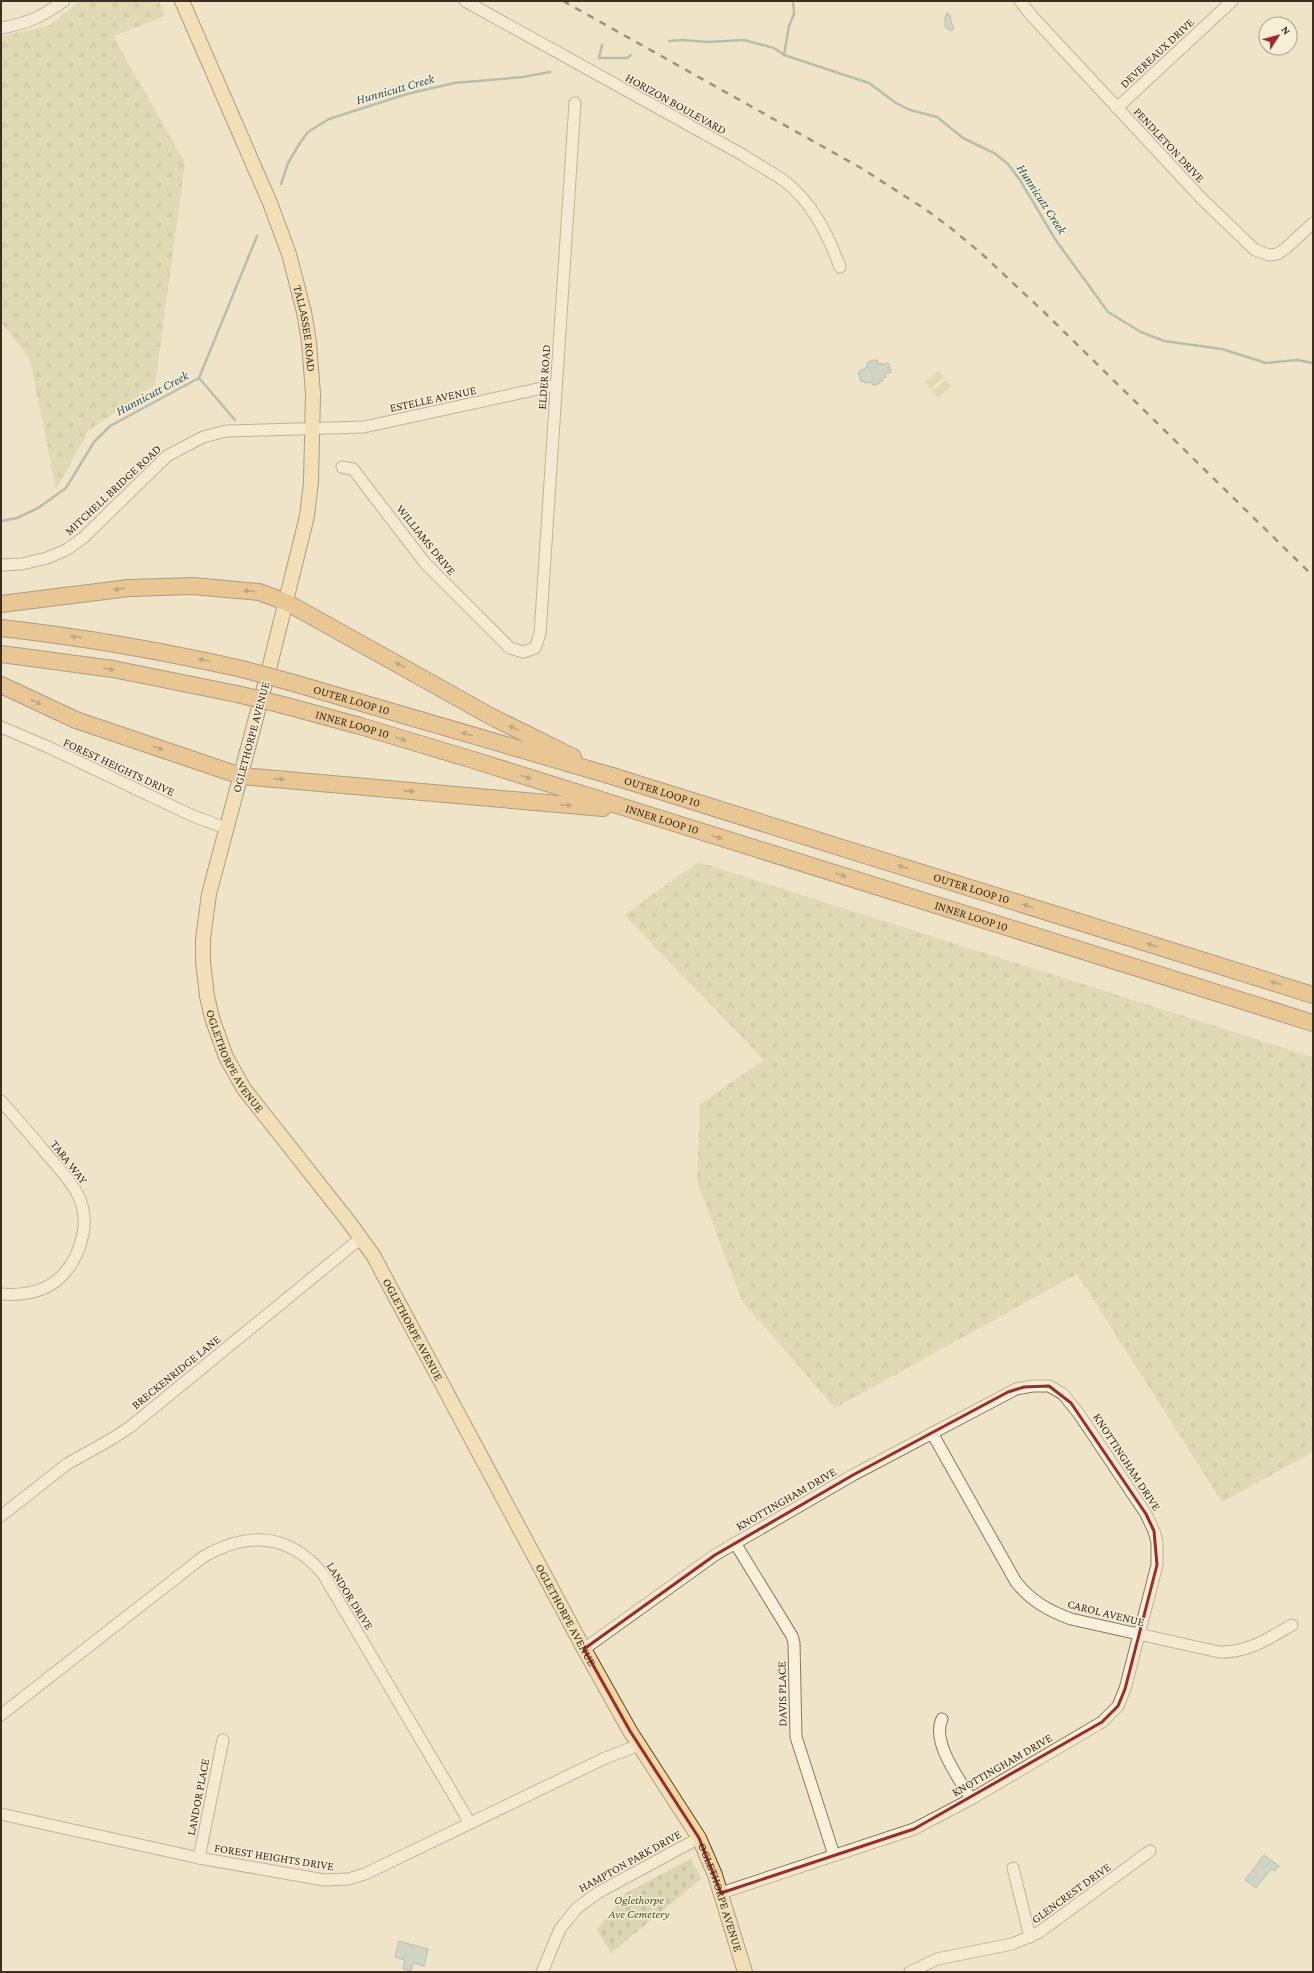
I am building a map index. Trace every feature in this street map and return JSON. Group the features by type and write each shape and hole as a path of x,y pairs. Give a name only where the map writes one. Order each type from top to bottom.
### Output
{"highway":[{"path":"1,604 129,588 193,586 259,592 286,602 492,717 612,776"},
{"name":"OUTER LOOP 10","path":"1,628 103,641 160,651 242,669 290,682 612,776 1313,995"},
{"name":"INNER LOOP 10","path":"1,654 113,669 237,694 360,726 1313,1023"},
{"path":"1,685 76,720 241,776 632,811"}],"main road":[{"name":"TALLASSEE ROAD","path":"182,1 270,203 289,254 304,312 309,342 313,394 313,430 311,482 307,516 268,673"},
{"name":"OGLETHORPE AVENUE","path":"268,673 209,894 203,939 205,979 212,1018 226,1057 244,1089 373,1255 506,1506 584,1649 639,1745 687,1817 699,1838 722,1893 745,1972"}],"street":[{"path":"1,28 24,24 36,19 64,1"},
{"name":"HORIZON BOULEVARD","path":"464,1 736,152 784,181 808,206 829,236 840,267"},
{"name":"PENDLETON DRIVE","path":"1020,1 1030,15 1202,199 1255,250 1269,255 1277,254 1285,249 1313,223"},
{"name":"DEVEREAUX DRIVE","path":"1117,108 1232,1"},
{"name":"ELDER ROAD","path":"532,650 538,644 540,634 575,103"},
{"name":"ESTELLE AVENUE","path":"313,430 364,427 556,385"},
{"name":"MITCHELL BRIDGE ROAD","path":"1,565 22,564 46,558 66,550 83,538 167,456 203,437 226,431 313,430"},
{"name":"WILLIAMS DRIVE","path":"342,467 353,470 356,473 425,563 505,642 516,651 532,650"},
{"name":"FOREST HEIGHTS DRIVE","path":"1,727 123,782 193,816 226,828"},
{"name":"TARA WAY","path":"1,1101 75,1188 85,1216 78,1252 65,1273 47,1287 36,1292 14,1295 1,1294"},
{"name":"BRECKENRIDGE LANE","path":"1,1516 66,1464 110,1440 130,1427 361,1238"},
{"name":"KNOTTINGHAM DRIVE","path":"584,1649 698,1566 735,1543 853,1475 1016,1389 1032,1386 1049,1386 1063,1394 1079,1414 1141,1507 1154,1531 1157,1565 1125,1689 1120,1702 1111,1714 1102,1722 971,1799 914,1829 722,1893"},
{"name":"CAROL AVENUE","path":"932,1433 1009,1571 1030,1597 1055,1613 1071,1619 1219,1652 1228,1652 1252,1646 1292,1626"},
{"name":"LANDOR DRIVE","path":"1,1715 203,1557 232,1543 259,1539 275,1541 296,1550 311,1561 322,1574 470,1823"},
{"name":"DAVIS PLACE","path":"735,1543 792,1636 794,1643 796,1737 834,1855"},
{"path":"942,1719 938,1730 942,1746 971,1799"},
{"name":"LANDOR PLACE","path":"199,1858 223,1740"},
{"name":"FOREST HEIGHTS DRIVE","path":"1,1814 199,1858 324,1880 336,1880 365,1874 616,1753 639,1745"},
{"name":"HAMPTON PARK DRIVE","path":"542,1972 560,1929 577,1908 599,1892 699,1838"},
{"name":"GLENCREST DRIVE","path":"910,1972 937,1959 1001,1947 1030,1937 1050,1926 1150,1851"},
{"path":"1013,1868 1030,1937"}],"highlighted area":[{"path":"1049,1386 1071,1403 1146,1514 1154,1531 1157,1565 1125,1689 1118,1706 1102,1722 914,1829 721,1893 699,1838 630,1731 584,1649 715,1555 853,1475 1008,1392 1024,1387"}],"green space":[{"path":"80,1 159,1 165,16 113,36 185,163 155,385 88,431 56,490 30,359 1,322 1,36 49,26"},
{"path":"938,371 944,377 930,389 925,382"},
{"path":"946,380 951,386 938,398 932,391"},
{"path":"698,862 1313,1057 1313,1452 1222,1502 1077,1274 835,1408 742,1301 697,1181 700,1104 764,1060 624,915"},
{"name":"Oglethorpe Ave Cemetery","path":"690,1859 702,1878 611,1953 597,1930 626,1893"}],"water":[{"path":"947,13 950,15 954,29 951,31 945,27 945,18"},
{"path":"877,360 878,364 882,363 882,365 888,363 891,372 885,374 886,377 882,378 883,381 876,385 873,385 871,382 861,382 858,372 867,367 867,363"},
{"path":"1264,1855 1279,1866 1275,1871 1271,1869 1256,1888 1245,1880"},
{"path":"399,1941 428,1949 424,1966 413,1963 411,1971 403,1969 405,1960 395,1957"}],"waterway":[{"path":"784,55 789,26 794,14 793,1"},
{"name":"Hunnicutt Creek","path":"669,41 683,40 707,42 744,40 774,48 784,55 869,83 896,103 910,110 937,117 963,138 994,153 1008,164 1020,180 1055,239 1108,312 1141,332 1164,341 1222,349 1266,363 1297,360 1313,363"},
{"path":"602,45 599,58 627,58 631,55"},
{"name":"Hunnicutt Creek","path":"281,184 288,163 308,132 329,119 407,94 454,83 523,77 550,72"},
{"name":"Hunnicutt Creek","path":"1,521 17,518 38,508 66,488 94,442 110,426 199,378 257,236"},
{"path":"199,378 235,420"}],"railway":[{"path":"563,1 861,168 925,209 952,229 982,254 1045,313 1313,576"}]}
